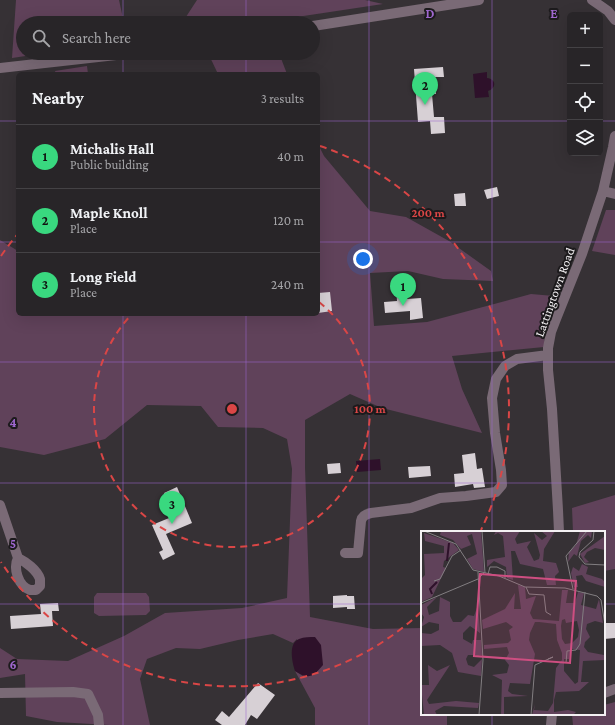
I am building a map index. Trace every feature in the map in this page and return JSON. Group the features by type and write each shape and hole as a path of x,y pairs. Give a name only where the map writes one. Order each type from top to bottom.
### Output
{"street":[{"path":"320,25 479,0"},
{"path":"592,0 608,11 615,20"},
{"path":"0,68 71,60"},
{"name":"Lattingtown Road","path":"559,531 552,409 548,370 548,348 551,332 582,254 603,191 615,136"},
{"path":"603,191 615,194"},
{"path":"345,553 358,553 361,521 363,516 367,514 411,508 440,498 496,492 502,485 492,398 496,379 505,366 518,359 548,355"},
{"path":"0,505 18,558"},
{"path":"605,692 615,689"},
{"path":"0,693 73,692 88,694 98,716 98,725"}],"shaded area":[{"path":"16,0 119,0 122,16 16,16 16,57 12,58"},
{"path":"197,0 365,0 383,4 303,16 187,16"},
{"path":"211,60 282,60 286,72 217,72"},
{"path":"87,66 88,72 55,72"},
{"path":"487,72 487,78 494,82 493,88 488,91 489,97 475,98 473,74"},
{"path":"320,148 324,156 370,211 406,217 449,241 491,271 493,281 443,279 408,271 370,273 374,326 427,322 531,294 554,296 545,321 544,347 452,356 462,389 482,433 382,408 350,394 305,420 310,617 373,629 421,628 421,715 447,715 447,725 315,725 315,708 295,671 303,676 297,639 293,643 273,634 200,649 176,648 147,659 140,679 150,725 109,725 57,722 26,716 25,674 0,678 0,648 17,659 68,661 124,636 165,613 242,608 287,598 292,469 287,439 263,428 218,427 201,406 147,405 105,439 44,455 0,447 0,240 16,250 16,316 320,316"},
{"path":"606,210 615,210 615,255 592,251"},
{"path":"380,459 381,470 357,472 356,461"},
{"path":"615,495 615,569 605,571 605,531 573,531 572,508"},
{"path":"97,593 146,593 149,597 150,611 146,615 99,616 94,613 94,597"},
{"path":"305,637 315,637 321,645 323,665 313,675 304,676 295,671 292,658 293,644 299,639"},
{"path":"615,702 615,725 573,725 572,715 605,715 605,705"}],"building":[{"path":"443,67 444,77 435,77 436,94 432,94 434,117 444,117 445,133 431,134 430,121 418,122 414,69"},
{"path":"497,187 499,196 487,199 484,190"},
{"path":"465,193 466,206 455,206 454,194"},
{"path":"406,286 407,299 421,298 423,318 410,320 410,311 385,313 384,302 397,301 396,287"},
{"path":"330,292 332,311 320,313 320,293"},
{"path":"475,453 477,469 482,468 485,487 474,488 473,484 455,487 454,474 464,473 462,455"},
{"path":"340,463 341,473 328,474 327,464"},
{"path":"430,466 431,476 409,478 408,467"},
{"path":"177,487 192,523 166,534 175,554 163,560 159,552 163,550 152,525 174,516 164,493"},
{"path":"333,596 354,596 355,609 347,609 347,607 333,608"},
{"path":"58,603 59,611 52,611 53,626 11,629 10,616 41,614 40,604"},
{"path":"605,623 615,623 615,638 605,639"},
{"path":"258,683 275,695 257,719 251,715 245,725 222,725 215,720 222,711 229,717"}],"place":[{"name":"Maple Knoll","path":"425,105"},
{"name":"Michalis Hall","path":"403,306"},
{"name":"Long Field","path":"172,524"}]}
